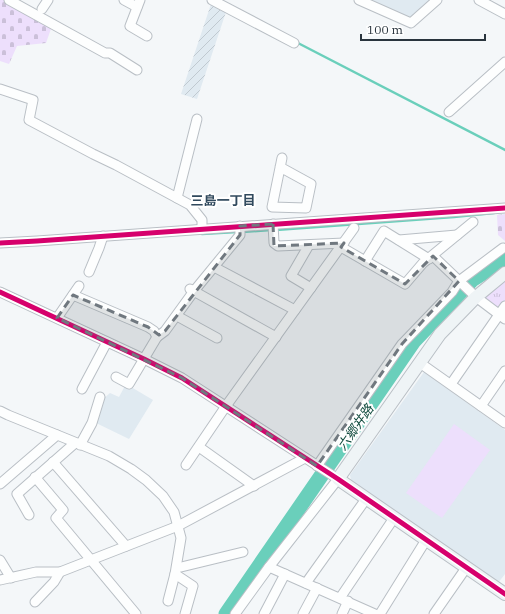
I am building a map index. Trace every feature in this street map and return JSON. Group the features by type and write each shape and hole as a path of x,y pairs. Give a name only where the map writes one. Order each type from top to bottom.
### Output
{"street":[{"path":"9,0 105,53 110,53 137,70"},
{"path":"42,9 48,0"},
{"path":"124,0 138,4 130,26 147,36"},
{"path":"212,0 294,43"},
{"path":"359,0 411,23 437,0"},
{"path":"479,0 505,14"},
{"path":"449,112 505,62"},
{"path":"0,89 33,100 29,120 190,205 202,220 202,229"},
{"path":"177,198 197,119"},
{"path":"281,162 311,184 306,208 282,207 272,207 281,162"},
{"path":"282,207 277,223 274,242 278,246 343,245 365,261 405,284 431,257 473,222"},
{"path":"0,243 505,208"},
{"path":"116,377 129,384 157,337 165,331 177,316 191,290 214,267 240,235 240,226"},
{"path":"186,465 226,406 354,228"},
{"path":"365,261 384,231 431,257 476,297 502,317"},
{"path":"399,240 458,235"},
{"path":"89,272 103,236"},
{"path":"309,245 291,276 311,288"},
{"path":"318,467 402,344 461,283 503,248"},
{"path":"214,267 295,310"},
{"path":"235,614 440,334 476,297 505,273"},
{"path":"57,318 79,286"},
{"path":"191,290 276,337"},
{"path":"0,292 182,378 334,477 505,594"},
{"path":"73,295 148,326 154,331 157,337"},
{"path":"451,384 502,317 505,306"},
{"path":"177,316 217,338"},
{"path":"82,389 107,342"},
{"path":"420,363 505,423"},
{"path":"481,406 505,372"},
{"path":"29,515 17,494 53,462 77,444 92,423 100,398"},
{"path":"0,411 109,456 146,480 163,496 174,512 181,538 176,571 168,601"},
{"path":"0,484 56,435"},
{"path":"199,446 254,486"},
{"path":"0,580 36,572 60,572 178,526 305,458"},
{"path":"53,462 126,546"},
{"path":"35,477 63,510 56,518 136,614"},
{"path":"306,583 366,499"},
{"path":"342,614 344,600 394,518"},
{"path":"380,614 426,540"},
{"path":"176,571 243,552"},
{"path":"0,560 11,578"},
{"path":"269,566 375,614"},
{"path":"434,614 466,568"},
{"path":"176,571 193,586 185,614"},
{"path":"35,602 54,582 60,572"},
{"path":"264,614 285,574"},
{"path":"303,614 317,588"}],"highlighted area":[{"path":"273,224 274,246 344,243 341,247 405,284 433,256 459,281 402,344 317,466 182,378 57,318 73,295 148,327 159,335 165,331 240,235 240,226"}],"shaded area":[{"path":"371,0 433,0 412,19"},
{"path":"211,4 227,9 197,99 181,94"},
{"path":"424,372 505,430 505,574 498,583 351,480 350,475"},
{"path":"126,384 153,400 129,439 94,422 102,400 110,393 119,397"}],"green space":[{"path":"0,0 4,0 52,26 46,43 17,46 9,64 0,61"},
{"path":"505,214 505,241 498,235 497,215"},
{"path":"505,279 505,302 499,310 482,299"},
{"path":"454,424 490,450 442,518 406,493"}],"waterway":[{"path":"296,42 505,150"},
{"path":"276,230 494,213"},
{"path":"242,232 271,230"},
{"path":"202,234 237,232"},
{"name":"六郷井路","path":"226,614 414,341 472,280 505,259"}],"cycle path":[{"path":"0,243 505,208"},
{"path":"0,292 182,378 338,479 505,594"}],"district":[{"name":"三島一丁目","path":"223,200"}]}
